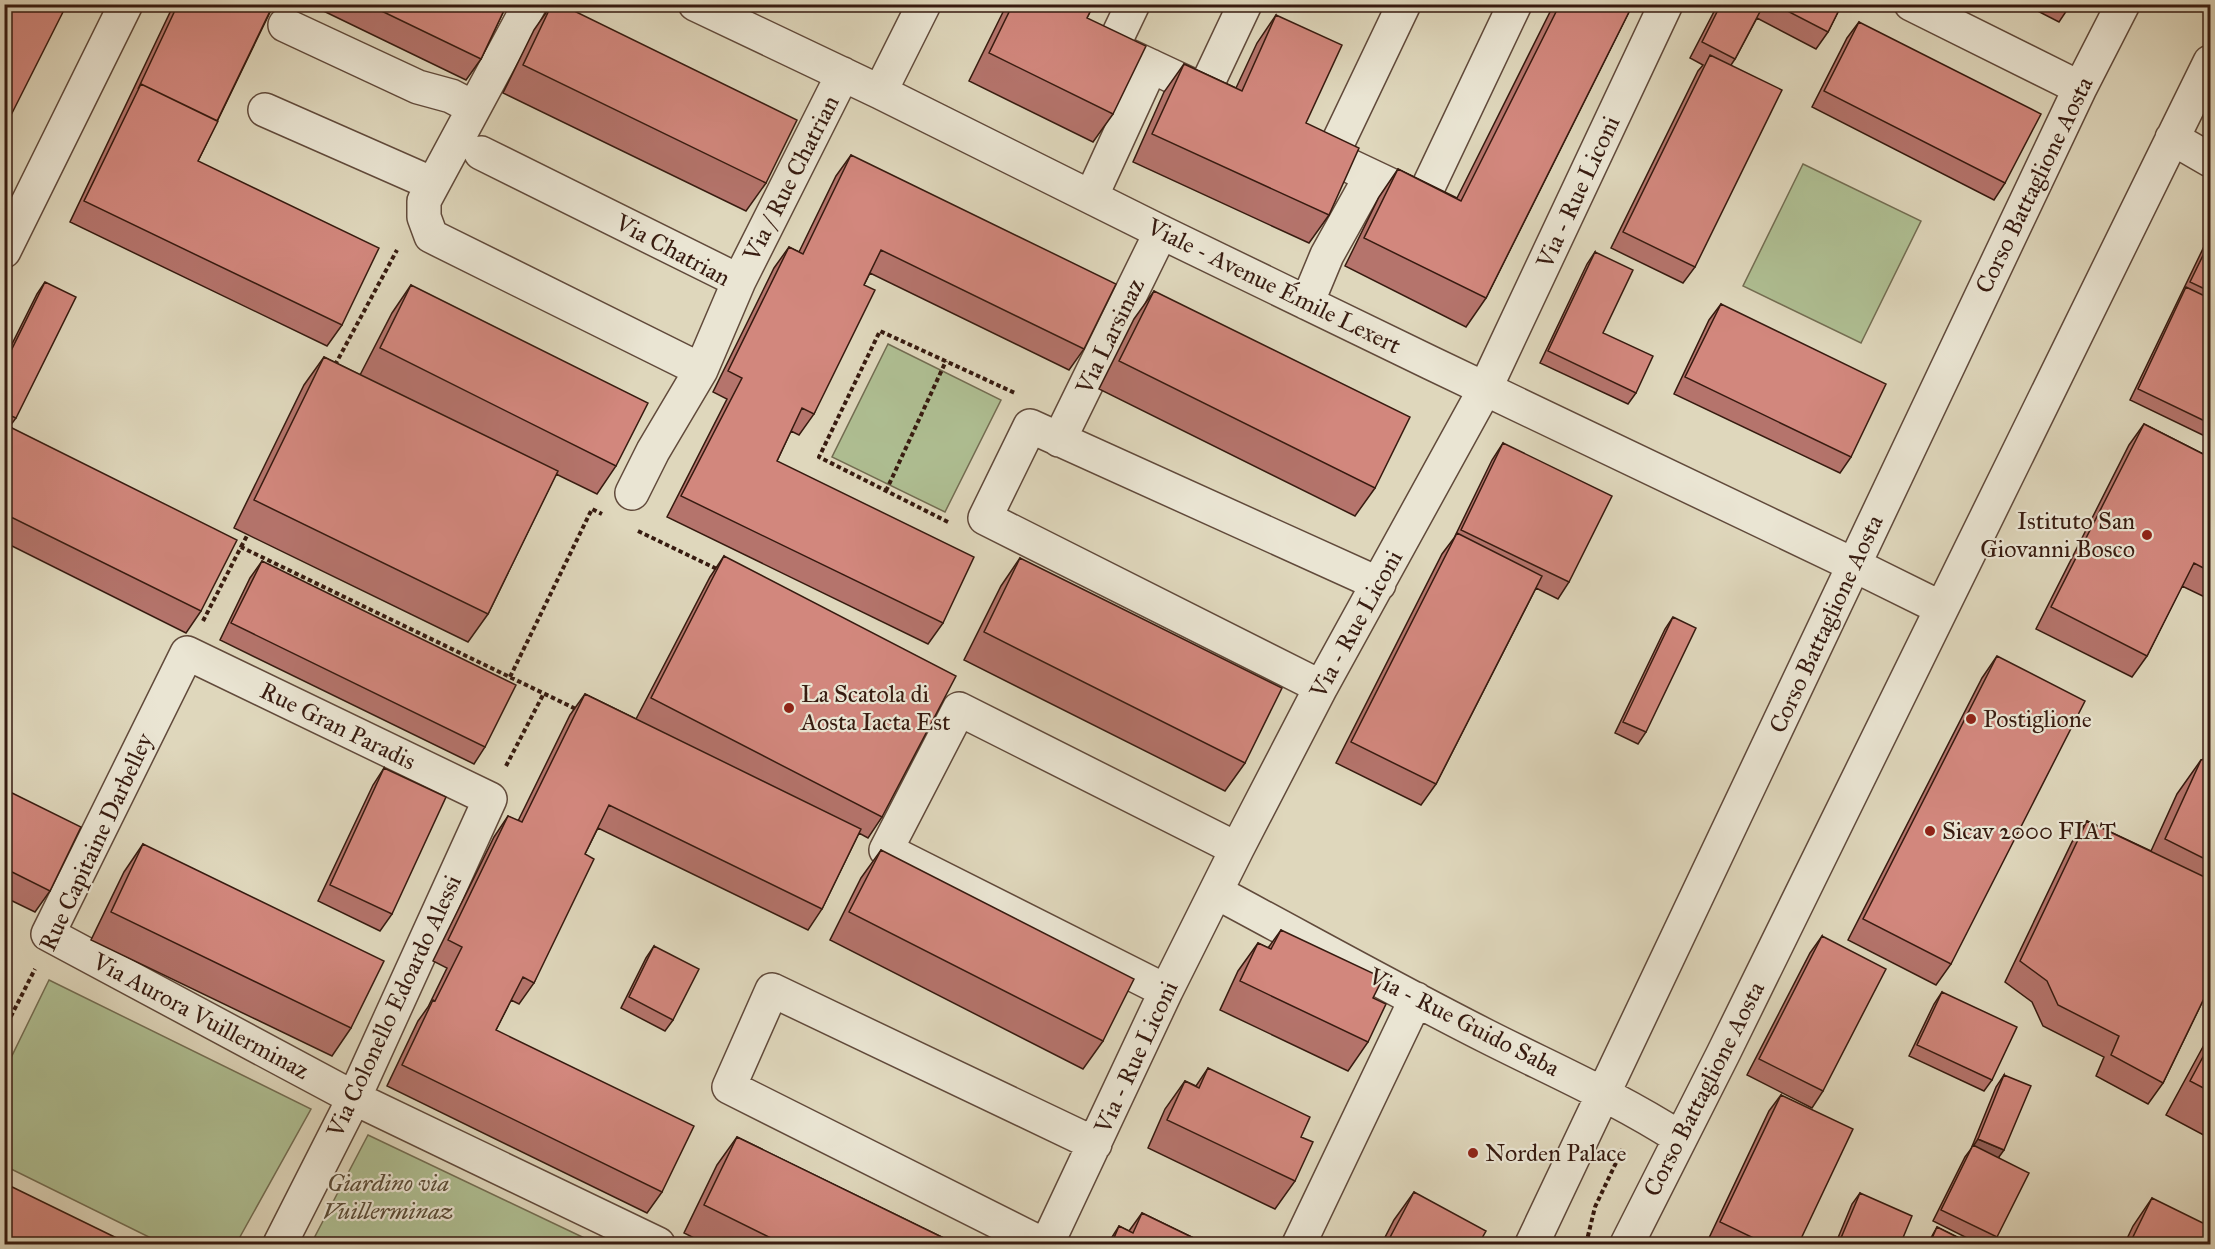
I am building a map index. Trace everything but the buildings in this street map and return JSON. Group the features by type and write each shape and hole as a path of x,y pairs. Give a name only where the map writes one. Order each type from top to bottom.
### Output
{"street":[{"path":"4,251 126,4"},
{"path":"530,4 429,193 424,216 431,236 701,370"},
{"name":"Viale - Avenue Émile Lexert","path":"695,4 880,92 1307,303 1941,608"},
{"path":"880,92 924,4"},
{"path":"1133,4 1112,48 1204,91 1245,4"},
{"path":"1404,4 1331,157 1422,200 1515,4"},
{"name":"Via - Rue Liconi","path":"1047,1245 1166,991 1237,849 1321,687 1485,389 1666,4"},
{"path":"1911,4 2080,88"},
{"name":"Corso Battaglione Aosta","path":"1532,1245 2080,88 2122,4"},
{"path":"285,25 418,87 451,96 474,108"},
{"name":"Corso Battaglione Aosta","path":"1628,1244 2211,62"},
{"path":"1091,197 1151,66"},
{"name":"Via / Rue Chatrian","path":"739,281 843,75"},
{"path":"265,110 429,193"},
{"path":"2172,138 2211,160"},
{"name":"Via Chatrian","path":"481,153 739,281 701,370 653,451 632,493"},
{"path":"1307,303 1327,255 1371,176"},
{"name":"Via Larsinaz","path":"1065,429 1161,232"},
{"path":"1321,687 985,518 1030,426 1065,429 1379,584"},
{"name":"Rue Gran Paradis","path":"187,653 490,799"},
{"name":"Rue Capitaine Darbelley","path":"48,934 187,653"},
{"path":"1166,991 886,850 959,709 1237,849"},
{"name":"Via Colonello Edoardo Alessi","path":"280,1245 354,1098 490,799"},
{"name":"Via - Rue Guido Saba","path":"1216,892 1486,1036 1605,1093 1680,1138"},
{"name":"Via Aurora Vuillerminaz","path":"48,934 354,1098 658,1245"},
{"path":"1042,1245 729,1086 772,990 1095,1144"},
{"path":"1299,1245 1416,999"}],"path":[{"path":"331,372 429,193"},
{"path":"949,523 819,457 880,331 946,361 1065,429"},
{"path":"886,491 946,361"},
{"path":"510,676 591,509 605,515"},
{"path":"187,653 252,526"},
{"path":"637,531 721,571"},
{"path":"241,547 586,713"},
{"path":"490,799 544,693"},
{"name":"Rue Capitaine Darbelley","path":"4,1030 43,953 48,934"},
{"path":"1586,1245 1595,1208 1617,1160"}],"green space":[{"path":"1803,164 1921,221 1861,343 1743,286"},
{"path":"888,344 1001,400 945,512 832,457"},
{"path":"49,980 311,1109 236,1244 163,1244 5,1166 5,1070"},
{"name":"Giardino via Vuillerminaz","path":"368,1135 597,1244 311,1244"}],"place":[{"name":"Istituto San Giovanni Bosco","path":"2147,535"},
{"name":"La Scatola di Aosta Iacta Est","path":"789,708"},
{"name":"Postiglione","path":"1971,719"},
{"name":"Sicav 2000 FIAT","path":"1930,831"},
{"name":"Norden Palace","path":"1473,1153"}]}
